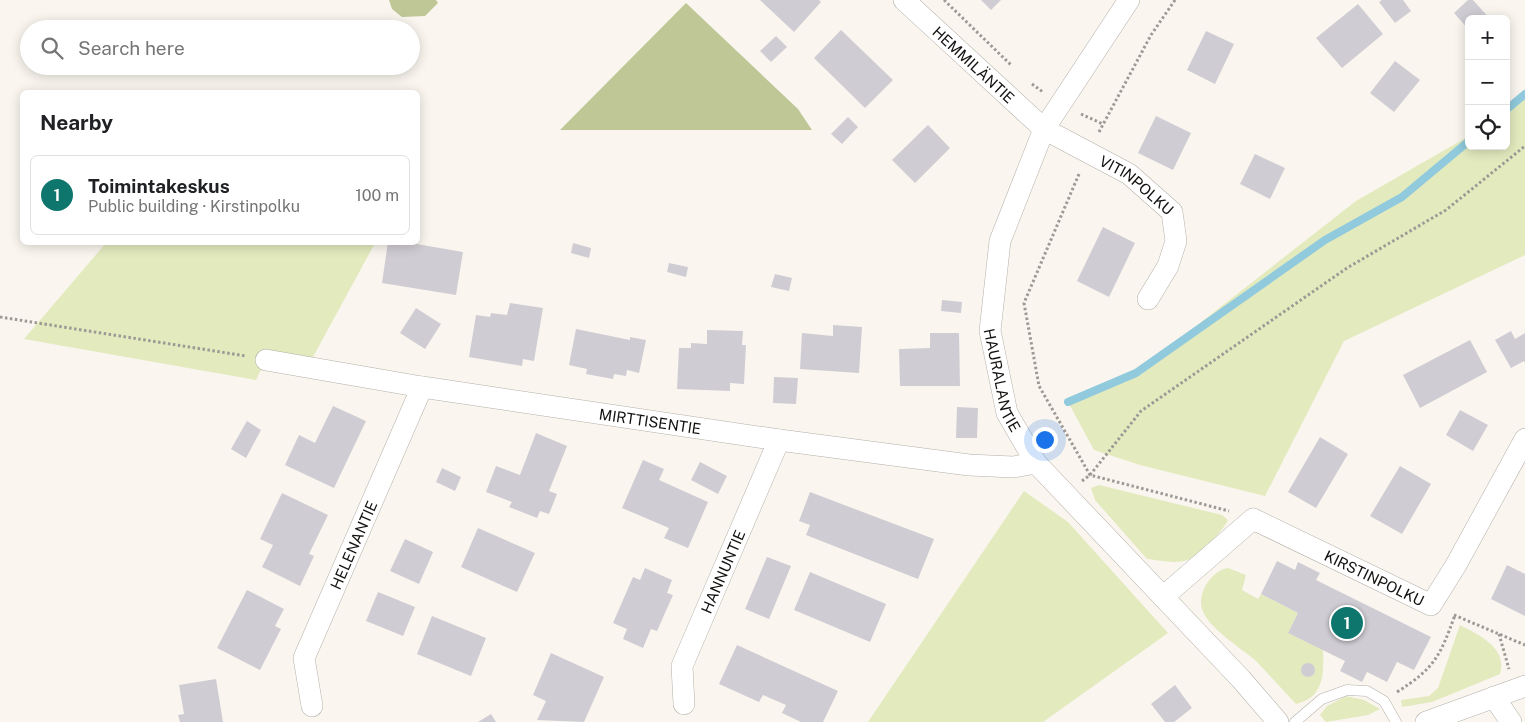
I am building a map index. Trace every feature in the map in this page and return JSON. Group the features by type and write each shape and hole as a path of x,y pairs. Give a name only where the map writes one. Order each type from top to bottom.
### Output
{"street":[{"name":"HEMMILÄNTIE","path":"904,0 1044,129"},
{"name":"HAURALANTIE","path":"1129,0 1044,129 1000,241 990,331 1007,413 1036,463 1241,679 1278,722"},
{"name":"VITINPOLKU","path":"1044,129 1129,174 1172,212 1176,241 1168,266 1148,299"},
{"name":"MIRTTISENTIE","path":"266,360 422,387 778,440 969,465 1013,467 1036,463"},
{"name":"HELENANTIE","path":"312,706 304,658 422,387"},
{"name":"KIRSTINPOLKU","path":"1253,519 1432,605 1525,439"},
{"name":"HANNUNTIE","path":"684,704 682,666 778,440"},
{"path":"1163,597 1253,519"},
{"path":"1426,722 1494,696 1518,681"},
{"path":"1494,696 1511,722"}],"lane":[{"path":"1295,722 1322,699 1347,690 1368,692 1384,701 1396,722"}],"path":[{"path":"944,0 1016,69"},
{"path":"1175,0 1151,35 1088,152 1024,303 1039,386 1090,475 1221,508 1253,519"},
{"path":"1030,83 1060,103 1103,124"},
{"path":"1090,475 1141,411 1347,268 1446,210 1525,146"},
{"path":"0,317 266,360"},
{"path":"1432,605 1525,645"},
{"path":"1384,701 1432,667 1446,642 1455,615"},
{"path":"1499,634 1518,681"}],"green space":[{"path":"389,0 436,0 438,3 425,16 402,17 392,9"},
{"path":"686,3 798,109 812,130 560,130"},
{"path":"1525,94 1525,255 1344,341 1265,496 1140,465 1094,450 1068,402 1136,373 1356,201 1465,138 1465,150 1510,150 1510,106"},
{"path":"104,245 374,245 307,368 266,360 256,380 24,339"},
{"path":"1099,485 1222,515 1228,520 1211,542 1190,559 1174,562 1147,559 1095,500 1091,488"},
{"path":"1024,491 1068,522 1168,633 1043,722 868,722"},
{"path":"1228,568 1246,575 1242,590 1258,599 1261,594 1298,613 1288,633 1323,650 1323,668 1320,684 1317,691 1305,701 1296,704 1257,662 1218,631 1205,616 1201,603 1207,583 1216,573"},
{"path":"1460,625 1483,638 1496,650 1500,657 1500,674 1432,702 1402,707 1401,700 1429,696 1438,688"},
{"path":"1346,696 1364,700 1380,709 1368,715 1326,722 1320,715 1327,706"}],"building":[{"path":"760,0 819,0 821,2 794,32"},
{"path":"981,0 1001,0 991,10"},
{"path":"1382,0 1403,0 1411,11 1395,23 1379,2"},
{"path":"1468,0 1473,0 1486,15 1465,15 1465,25 1454,13"},
{"path":"1358,4 1383,34 1342,68 1316,38"},
{"path":"841,30 893,80 865,108 814,58"},
{"path":"1206,31 1234,44 1215,84 1187,70"},
{"path":"776,36 787,47 771,62 760,51"},
{"path":"1395,61 1420,80 1394,112 1370,93"},
{"path":"1156,116 1191,133 1173,170 1138,153"},
{"path":"848,117 858,127 842,144 831,134"},
{"path":"928,125 950,148 915,183 892,160"},
{"path":"1255,154 1285,168 1270,199 1240,184"},
{"path":"1103,227 1135,243 1109,297 1077,281"},
{"path":"573,243 591,248 589,258 571,253"},
{"path":"388,245 420,245 463,252 456,295 382,283"},
{"path":"669,263 688,267 686,277 667,272"},
{"path":"775,274 792,278 789,291 771,287"},
{"path":"942,300 962,302 961,313 941,311"},
{"path":"510,303 543,308 534,361 523,359 522,366 469,357 476,315 490,317 491,313 507,315"},
{"path":"416,308 441,324 425,349 400,333"},
{"path":"833,325 862,327 859,373 800,369 802,333 833,336"},
{"path":"576,329 630,340 630,337 646,340 639,373 627,370 626,376 614,374 613,379 586,374 587,369 569,365"},
{"path":"707,330 743,331 742,345 746,345 744,384 730,383 730,391 677,389 679,348 691,348 691,343 707,344"},
{"path":"1511,331 1515,339 1525,333 1525,363 1524,361 1511,368 1495,340"},
{"path":"930,333 959,333 960,386 900,386 899,349 930,348"},
{"path":"1470,340 1487,372 1420,408 1403,375"},
{"path":"774,377 798,378 796,404 773,403"},
{"path":"333,406 366,421 334,488 285,465 299,435 315,443"},
{"path":"957,407 978,408 977,438 956,438"},
{"path":"1460,410 1488,425 1473,451 1446,435"},
{"path":"247,421 261,430 246,458 231,449"},
{"path":"536,433 567,446 549,491 557,494 549,514 540,511 537,518 509,507 512,502 486,492 496,466 520,475"},
{"path":"1320,437 1348,454 1316,508 1288,492"},
{"path":"643,460 664,469 659,480 708,502 688,548 664,538 669,528 622,508"},
{"path":"700,462 727,476 718,494 691,480"},
{"path":"1400,466 1431,484 1402,534 1370,516"},
{"path":"442,468 461,477 455,491 436,482"},
{"path":"810,492 934,539 918,579 806,535 810,525 799,521"},
{"path":"282,493 328,515 309,554 314,556 300,586 262,567 273,545 260,539"},
{"path":"478,528 535,553 517,592 461,567"},
{"path":"405,539 433,552 419,584 390,571"},
{"path":"767,557 791,566 769,619 745,609"},
{"path":"1277,561 1295,570 1298,562 1320,573 1316,580 1431,637 1414,670 1397,662 1387,682 1367,672 1362,682 1340,671 1345,661 1288,633 1298,613 1261,594"},
{"path":"1507,565 1525,574 1525,616 1491,599"},
{"path":"645,568 672,580 667,593 673,595 657,631 651,629 643,648 623,639 627,629 613,623 633,577 640,580"},
{"path":"810,572 886,604 870,642 794,610"},
{"path":"247,590 284,609 275,626 281,629 260,670 217,648"},
{"path":"378,592 415,607 403,636 366,621"},
{"path":"432,616 486,638 471,676 417,654"},
{"path":"737,645 838,691 823,722 801,722 782,713 786,705 763,695 759,702 719,684"},
{"path":"551,653 604,677 584,722 537,720 546,701 533,695"},
{"path":"1305,663 1311,663 1315,670 1311,677 1305,677 1301,673 1301,667"},
{"path":"216,679 223,722 180,722 178,715 184,714 179,685"},
{"path":"1175,685 1192,708 1174,722 1165,722 1151,704"},
{"path":"491,714 496,722 478,722"}],"waterway":[{"path":"1510,107 1525,94"},
{"path":"1068,402 1136,373 1325,240 1402,197 1465,144"}],"place":[{"name":"Toimintakeskus","path":"1347,623"}]}
